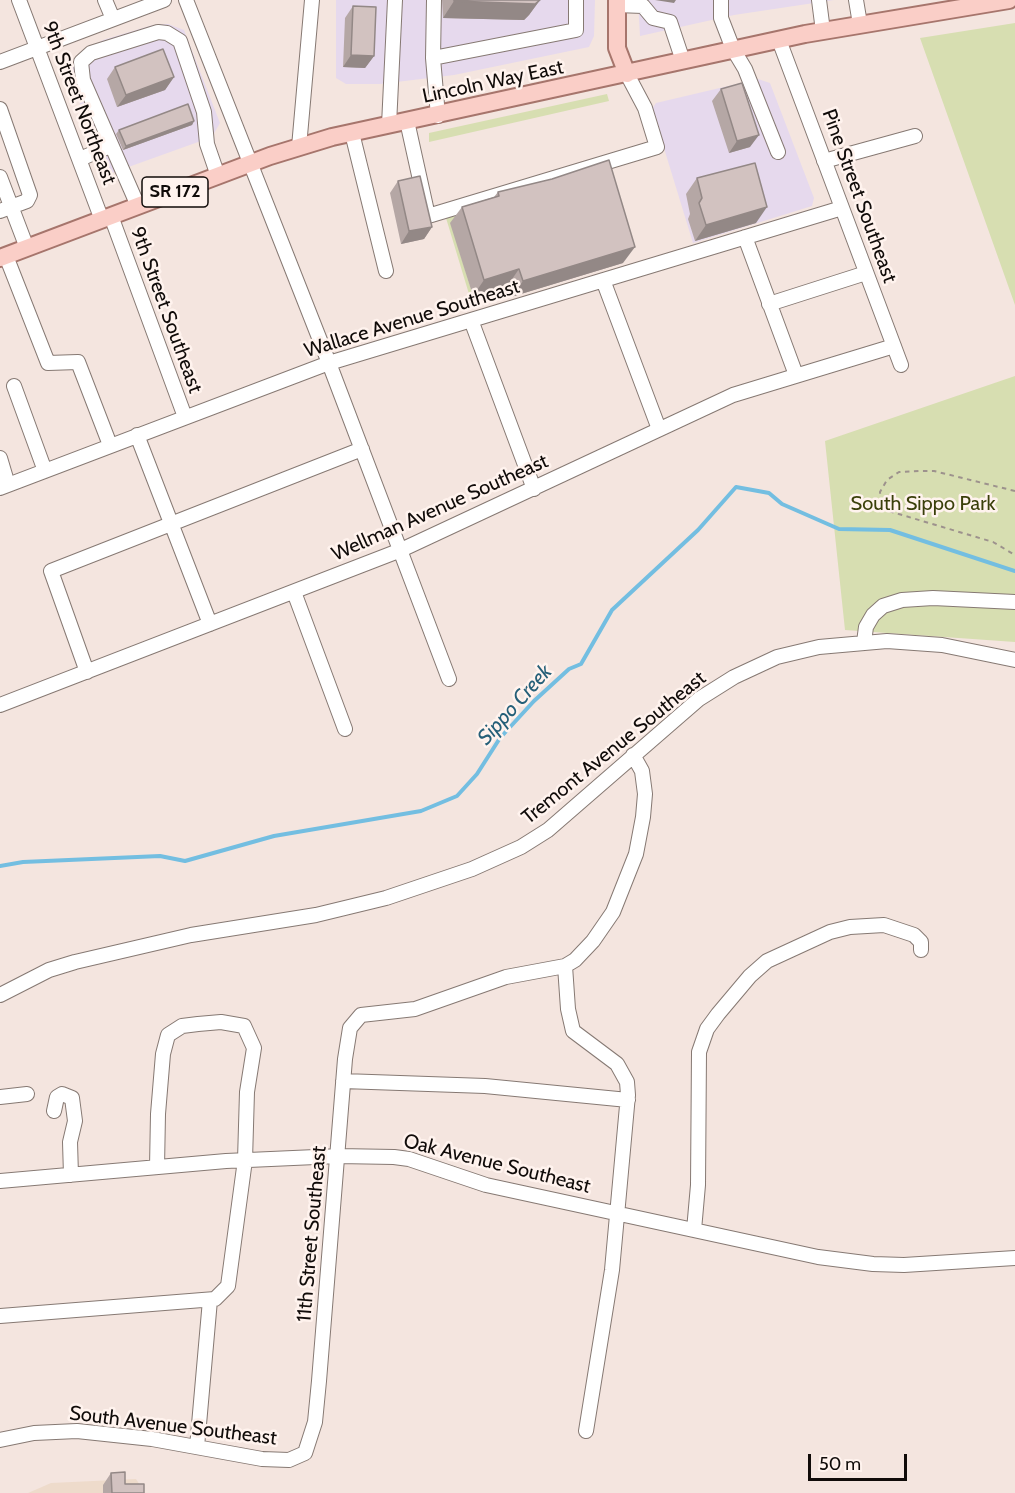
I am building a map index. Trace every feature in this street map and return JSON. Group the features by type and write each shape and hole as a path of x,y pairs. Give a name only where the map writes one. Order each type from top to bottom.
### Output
{"main road":[{"name":"Lincoln Way East","path":"3,257 250,164 299,147 352,133 823,31 1009,0"},
{"path":"617,2 617,48 627,74"}],"street":[{"name":"9th Street Northeast","path":"19,0 80,159 106,218"},
{"path":"105,0 118,45"},
{"path":"0,62 164,0"},
{"path":"186,0 329,363 449,679"},
{"path":"299,147 312,0"},
{"path":"389,125 394,0"},
{"path":"434,0 433,58 438,116"},
{"path":"433,58 576,30 576,0"},
{"path":"721,0 721,18 733,50 745,69 778,152"},
{"path":"819,0 823,31"},
{"path":"856,0 860,24"},
{"path":"617,2 643,3 653,18 670,22 683,61"},
{"path":"138,206 83,80 81,62 91,53 158,32 167,33 180,42 204,112 207,144 218,176"},
{"name":"Pine Street Southeast","path":"779,40 901,365"},
{"path":"406,121 428,216 657,147 645,108 627,74"},
{"path":"204,112 226,101"},
{"path":"0,109 30,195 27,201 5,208"},
{"path":"352,133 386,271"},
{"path":"824,161 915,136"},
{"path":"80,159 110,146"},
{"path":"0,177 5,208 27,248"},
{"name":"Wallace Avenue Southeast","path":"4,486 329,363 842,208"},
{"name":"9th Street Southeast","path":"106,218 185,417"},
{"path":"745,237 796,375"},
{"path":"3,257 48,363 78,362 110,445"},
{"path":"769,304 866,273"},
{"path":"603,279 659,429"},
{"path":"471,320 534,489"},
{"name":"Wellman Avenue Southeast","path":"0,705 401,550 733,395 894,346"},
{"path":"14,386 45,471"},
{"path":"137,435 210,624"},
{"path":"87,672 51,571 362,449"},
{"path":"0,458 4,486"},
{"path":"294,592 345,729"},
{"path":"864,642 866,627 873,615 883,606 902,600 933,598 1015,602"},
{"name":"Tremont Avenue Southeast","path":"0,995 49,970 98,956 232,927 316,915 435,884 472,869 536,838 699,699 760,664 810,649 864,642 919,642 1015,660"},
{"path":"586,1431 606,1308 628,1100 627,1082 621,1070 580,1038 571,1027 565,966 575,960 604,926 629,875 644,817 645,794 642,771 633,755"},
{"path":"694,1230 698,1185 699,1052 707,1029 717,1014 750,976 767,961 830,932 850,927 884,925 914,935 921,942 921,950"},
{"name":"11th Street Southeast","path":"305,1453 315,1422 347,1039 355,1019 371,1012 415,1009 506,977 565,966"},
{"path":"0,1316 210,1300 215,1299 228,1286 245,1160 245,1109 254,1059 253,1040 244,1026 234,1023 198,1024 172,1030 164,1042 158,1114 157,1167"},
{"path":"343,1081 485,1086 628,1100"},
{"path":"0,1096 27,1094"},
{"path":"54,1111 57,1097 62,1094 72,1098 75,1121 70,1142 71,1175"},
{"name":"Oak Avenue Southeast","path":"0,1181 245,1160 338,1156 409,1159 486,1185 818,1257 873,1264 1015,1258"},
{"path":"196,1447 210,1300"},
{"name":"South Avenue Southeast","path":"0,1440 34,1433 77,1431 280,1460 296,1458 305,1453"}],"path":[{"path":"1015,491 934,471 919,471 899,472 887,480 880,492 881,507 993,542 1015,555"}],"shaded area":[{"path":"336,0 595,0 594,36 589,47 454,75 380,84 346,84 336,78"},
{"path":"638,0 834,0 734,15 640,36"},
{"path":"168,24 184,30 220,123 212,137 109,174 101,165 73,83 71,72 74,63 79,55 103,40 153,25"},
{"path":"758,79 770,83 814,198 812,206 693,243 652,109 656,103"},
{"path":"136,1479 145,1493 28,1493 51,1483"}],"green space":[{"path":"1015,23 1015,305 920,38"},
{"path":"607,94 609,101 429,142 429,133"},
{"path":"486,207 451,223 473,296 469,294 446,218"},
{"name":"South Sippo Park","path":"1015,376 1015,642 845,630 825,441"}],"building":[{"path":"454,0 540,0 535,4"},
{"path":"353,6 376,7 374,56 351,55"},
{"path":"163,49 174,77 126,95 115,67"},
{"path":"742,83 759,135 737,141 721,89"},
{"path":"188,104 194,121 126,146 119,130"},
{"path":"609,160 635,247 523,281 519,269 484,280 462,207 499,196 498,192 552,179"},
{"path":"755,163 767,207 706,225 699,203 702,198 697,178"},
{"path":"420,176 432,227 409,231 398,181"},
{"path":"125,1472 125,1484 144,1484 144,1493 112,1493 111,1473"}],"waterway":[{"name":"Sippo Creek","path":"0,866 23,862 160,856 185,861 274,836 421,811 457,796 477,774 500,738 534,701 569,669 581,664 612,610 698,530 736,487 769,493 782,504 839,529 890,530 1015,571"}]}
